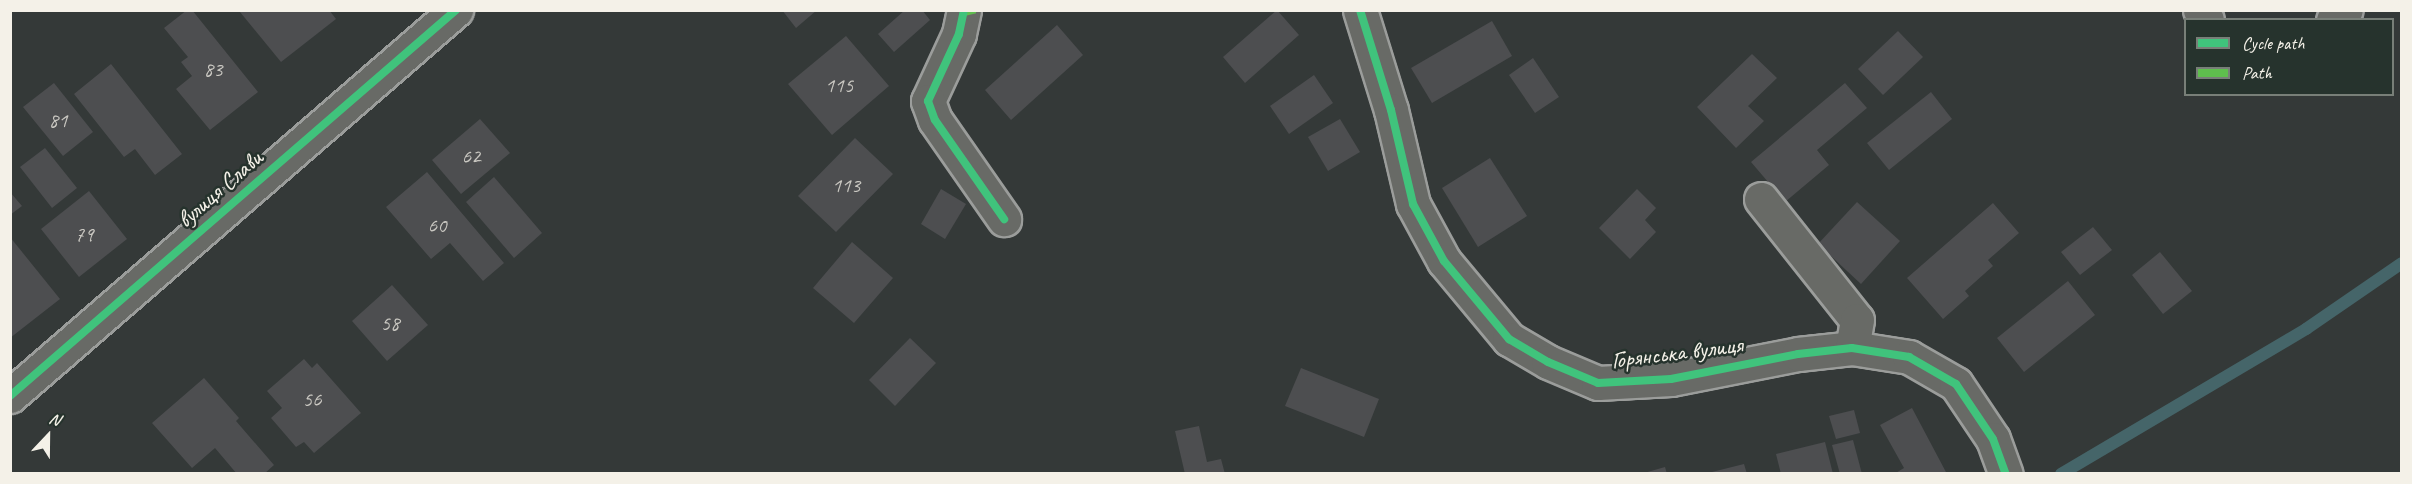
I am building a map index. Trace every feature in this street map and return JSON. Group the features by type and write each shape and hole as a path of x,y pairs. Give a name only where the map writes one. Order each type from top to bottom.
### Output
{"street":[{"name":"вулиця Слави","path":"10,396 456,10"},
{"path":"964,10 958,34 928,101 935,120 1004,219"},
{"name":"Горянська вулиця","path":"1360,10 1391,110 1413,204 1444,261 1509,339 1548,362 1598,383 1671,379 1798,354 1852,348 1910,357 1956,384 1993,439 2006,474"},
{"path":"1761,199 1857,321 1852,348"}],"building":[{"path":"187,10 192,10 258,92 210,130 176,89 192,76 181,62 188,57 164,28"},
{"path":"243,10 329,10 336,19 281,62 240,12"},
{"path":"782,10 817,10 796,28"},
{"path":"905,10 922,10 930,20 894,52 878,34"},
{"path":"1277,10 1299,35 1245,83 1223,57"},
{"path":"1492,21 1512,56 1432,103 1411,68"},
{"path":"1057,25 1083,55 1011,120 985,90"},
{"path":"1898,31 1923,57 1883,95 1858,69"},
{"path":"846,36 889,86 832,135 788,84"},
{"path":"1752,54 1777,78 1748,106 1764,121 1736,148 1697,107"},
{"path":"1533,58 1559,97 1535,113 1509,75"},
{"path":"111,64 182,154 155,175 135,149 124,157 74,94"},
{"path":"1314,75 1333,103 1289,134 1270,106"},
{"path":"54,83 93,132 63,156 23,107"},
{"path":"1845,83 1867,108 1817,150 1829,165 1785,202 1751,162"},
{"path":"1931,92 1952,119 1889,170 1867,143"},
{"path":"480,119 510,153 461,194 432,160"},
{"path":"1340,119 1360,152 1328,171 1308,137"},
{"path":"855,138 893,174 836,232 798,196"},
{"path":"45,148 77,188 52,208 20,167"},
{"path":"1490,158 1527,216 1478,247 1442,188"},
{"path":"427,172 504,263 483,281 450,243 431,259 386,207"},
{"path":"494,177 542,233 514,258 466,202"},
{"path":"941,189 966,204 945,239 921,224"},
{"path":"1637,189 1656,208 1645,220 1656,232 1630,259 1599,228"},
{"path":"89,191 127,239 79,277 41,229"},
{"path":"10,192 22,206 10,215"},
{"path":"1857,202 1900,241 1861,284 1818,244"},
{"path":"1993,203 2019,233 1988,260 1993,266 1965,291 1969,296 1943,319 1907,278"},
{"path":"2093,227 2112,250 2080,275 2061,252"},
{"path":"10,237 60,299 10,338"},
{"path":"852,242 893,278 854,323 813,288"},
{"path":"2160,252 2192,291 2163,314 2132,275"},
{"path":"2068,281 2095,315 2024,372 1997,338"},
{"path":"392,285 428,325 387,361 352,321"},
{"path":"910,338 936,363 895,406 869,380"},
{"path":"304,359 312,368 317,363 361,413 314,453 304,442 296,447 271,418 282,408 267,391"},
{"path":"1301,368 1379,399 1364,437 1285,406"},
{"path":"204,378 239,418 236,421 274,465 264,474 237,474 215,448 192,468 152,423"},
{"path":"1912,408 1947,474 1894,474 1904,468 1880,425"},
{"path":"1854,410 1860,433 1836,439 1829,416"},
{"path":"1199,426 1207,462 1221,459 1225,474 1185,474 1175,431"},
{"path":"1853,440 1862,474 1840,474 1832,445"},
{"path":"1825,442 1833,474 1781,474 1776,454"},
{"path":"1744,464 1747,474 1708,474 1708,473"},
{"path":"1665,467 1667,474 1644,474 1644,473"}],"waterway":[{"path":"2061,474 2306,329 2402,263"}],"marked path":[{"path":"964,13 977,10"}],"cycle path":[{"path":"10,396 456,10"},
{"path":"964,10 959,34 928,101 935,120 1004,219"},
{"path":"1360,10 1391,110 1413,204 1444,261 1509,339 1548,362 1598,383 1671,379 1798,354 1852,348 1909,357 1956,384 1993,439 2006,474"}]}
